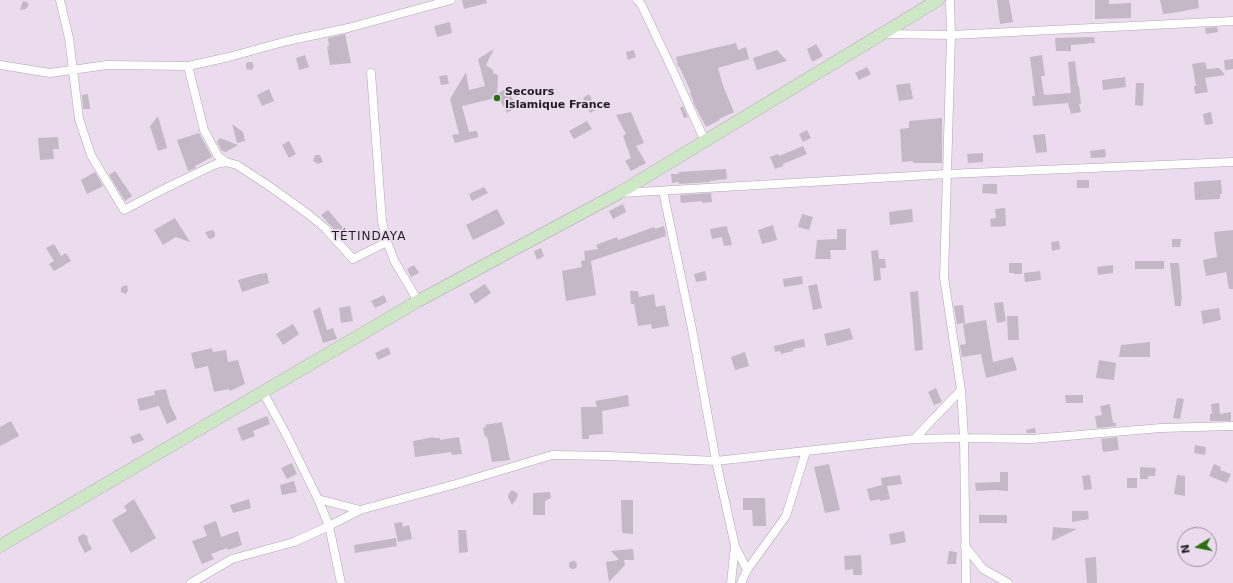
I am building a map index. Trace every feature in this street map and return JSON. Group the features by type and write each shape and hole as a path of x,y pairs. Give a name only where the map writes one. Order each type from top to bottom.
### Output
{"main road":[{"path":"0,546 418,301 619,193 938,0"}],"street":[{"path":"60,0 69,38 79,119 90,155 124,210 216,164 226,162"},
{"path":"0,64 50,73 107,65 188,66 229,57 287,41 348,28 451,0"},
{"path":"637,0 641,4 705,141"},
{"path":"950,0 951,35 944,277 961,390 964,438 966,583"},
{"path":"882,34 951,35 1233,21"},
{"path":"188,66 204,130 218,156 269,186 308,214 325,228 353,260 387,242"},
{"path":"371,73 382,221 387,242 395,262 418,301"},
{"path":"619,193 947,174 1233,162"},
{"path":"663,191 692,329 716,461 735,546 747,570"},
{"path":"914,439 961,390"},
{"path":"263,392 287,436 329,526 341,583"},
{"path":"191,583 232,558 294,542 360,510 552,456 609,456 716,461 914,439 1032,439 1161,428 1233,426"},
{"path":"741,583 747,570 786,516 806,451"},
{"path":"318,500 360,510"},
{"path":"731,583 735,546"},
{"path":"965,546 983,569 1008,583"}],"building":[{"path":"462,0 486,0 487,3 464,9"},
{"path":"997,0 1009,0 1013,22 1000,24"},
{"path":"1095,0 1109,0 1109,4 1131,3 1131,18 1095,19"},
{"path":"1160,0 1198,0 1199,8 1163,14"},
{"path":"23,1 27,2 29,5 26,9 20,10"},
{"path":"450,22 452,33 437,37 434,26"},
{"path":"1217,27 1218,32 1206,34 1205,28"},
{"path":"345,34 351,63 330,65 327,47 329,46 328,38"},
{"path":"1094,37 1095,43 1071,45 1071,51 1056,51 1055,38"},
{"path":"736,43 738,50 746,47 749,59 718,68 723,86 734,112 706,127 693,102 691,92 679,66 678,67 676,57"},
{"path":"816,44 823,56 812,62 807,49"},
{"path":"494,49 486,65 493,70 493,73 498,75 497,94 507,88 517,107 507,113 497,95 496,98 462,106 469,132 477,131 478,137 455,143 452,135 459,134 450,99 466,72 469,90 485,86 478,59"},
{"path":"634,50 636,57 628,60 626,52"},
{"path":"777,50 787,61 757,70 753,58"},
{"path":"305,55 309,67 299,70 296,58"},
{"path":"1042,55 1045,76 1041,76 1044,95 1071,93 1068,62 1075,61 1081,112 1071,114 1068,103 1033,106 1032,96 1035,96 1030,57"},
{"path":"1233,59 1233,69 1225,70 1224,60"},
{"path":"252,62 254,66 252,70 246,69 246,63"},
{"path":"1205,62 1207,69 1219,68 1225,75 1205,78 1208,92 1195,94 1194,86 1196,86 1192,64"},
{"path":"867,67 871,74 859,80 855,73"},
{"path":"447,75 449,84 441,85 439,76"},
{"path":"1125,77 1126,87 1103,90 1102,80"},
{"path":"910,83 913,99 899,101 896,85"},
{"path":"1136,83 1144,83 1143,106 1135,105"},
{"path":"269,89 274,101 262,106 257,95"},
{"path":"88,94 90,109 83,109 82,95"},
{"path":"589,94 597,109 590,113 583,98"},
{"path":"683,106 688,117 684,118 680,108"},
{"path":"631,112 644,143 636,146 646,163 631,171 625,161 631,158 623,136 626,134 616,115"},
{"path":"1211,112 1213,124 1205,125 1203,114"},
{"path":"158,116 167,148 158,151 150,126"},
{"path":"942,118 942,163 913,163 913,161 902,162 900,129 909,128 909,121"},
{"path":"587,121 592,129 574,139 569,131"},
{"path":"232,124 243,132 245,141 237,143"},
{"path":"807,130 811,138 803,142 799,134"},
{"path":"199,133 212,157 195,166 196,168 188,171 177,140"},
{"path":"1045,134 1047,152 1036,153 1033,135"},
{"path":"58,137 59,149 53,149 54,159 40,160 38,138"},
{"path":"220,138 238,145 226,152 222,151 217,142"},
{"path":"289,141 296,154 289,158 282,145"},
{"path":"803,146 807,154 775,169 770,157 778,154 779,156"},
{"path":"1105,149 1106,157 1091,158 1090,151"},
{"path":"983,153 983,162 968,163 967,154"},
{"path":"315,155 320,155 323,162 318,164 313,161"},
{"path":"726,169 727,179 710,182 672,183 671,174 679,174 678,172"},
{"path":"115,171 132,196 125,201 109,175"},
{"path":"95,172 103,186 87,194 81,180"},
{"path":"1077,180 1089,180 1089,188 1077,188"},
{"path":"1221,180 1222,194 1220,194 1220,199 1195,200 1194,182"},
{"path":"983,184 997,184 997,194 982,193"},
{"path":"484,187 488,193 472,201 469,194"},
{"path":"711,193 712,202 702,203 702,201 681,203 680,195"},
{"path":"623,204 626,212 613,219 609,211"},
{"path":"1005,208 1006,226 991,227 990,219 996,218 995,209"},
{"path":"497,209 505,224 473,240 466,225"},
{"path":"912,209 913,222 890,225 889,212"},
{"path":"328,210 344,229 338,234 321,215"},
{"path":"802,214 813,217 809,230 798,227"},
{"path":"175,218 190,242 176,237 163,245 154,230"},
{"path":"773,225 777,240 762,244 758,230"},
{"path":"664,226 666,236 591,261 596,295 566,301 562,271 582,267 581,261 585,260 584,251 598,249 596,245 617,237 618,240 654,227 655,229"},
{"path":"727,226 732,245 724,246 722,237 712,239 710,229"},
{"path":"837,229 846,229 846,250 830,250 831,259 815,259 817,240 837,239"},
{"path":"213,230 215,236 209,239 205,232"},
{"path":"1233,230 1233,289 1229,289 1226,272 1206,276 1203,260 1217,257 1214,232"},
{"path":"1172,239 1181,239 1180,247 1172,247"},
{"path":"1059,241 1060,249 1052,251 1051,242"},
{"path":"54,244 61,256 66,253 71,261 54,271 49,264 54,261 46,248"},
{"path":"541,248 544,256 537,260 534,251"},
{"path":"878,250 879,259 885,259 886,268 880,268 881,280 874,281 871,251"},
{"path":"1135,261 1164,261 1164,269 1135,269"},
{"path":"1009,263 1022,263 1022,274 1009,273"},
{"path":"1170,263 1179,263 1182,300 1181,306 1175,306"},
{"path":"414,265 419,273 411,277 407,269"},
{"path":"1113,265 1113,273 1098,275 1097,267"},
{"path":"705,271 707,280 696,282 694,274"},
{"path":"1040,271 1041,280 1025,282 1024,273"},
{"path":"267,273 269,283 242,292 238,280"},
{"path":"802,276 803,284 784,287 783,279"},
{"path":"485,284 491,293 475,304 469,294"},
{"path":"817,284 822,308 813,310 808,286"},
{"path":"127,285 128,291 125,294 121,292 121,288"},
{"path":"630,291 638,291 639,297 654,294 656,307 665,305 669,326 652,329 651,324 638,326 634,304 631,304"},
{"path":"918,291 923,350 915,351 910,292"},
{"path":"384,295 387,302 375,308 371,301"},
{"path":"1003,302 1006,321 997,323 994,303"},
{"path":"963,305 965,323 957,324 954,306"},
{"path":"350,306 353,321 341,323 339,308"},
{"path":"320,307 327,330 333,328 337,339 323,343 313,311"},
{"path":"1219,308 1221,320 1203,324 1201,311"},
{"path":"1007,316 1018,316 1019,340 1008,340"},
{"path":"986,320 993,362 1013,357 1017,370 986,378 981,354 962,357 960,345 966,344 963,324"},
{"path":"293,324 299,334 283,345 276,334"},
{"path":"850,328 853,339 827,346 824,334"},
{"path":"804,339 805,347 793,349 793,351 781,354 780,351 775,352 774,346"},
{"path":"1150,342 1150,357 1119,357 1121,345"},
{"path":"388,347 391,354 378,360 375,353"},
{"path":"212,348 213,352 226,350 228,362 238,360 245,384 230,391 229,389 214,392 208,366 195,369 191,353"},
{"path":"745,352 749,366 735,370 731,357"},
{"path":"1099,360 1116,363 1114,380 1096,378"},
{"path":"936,388 942,402 934,405 928,392"},
{"path":"166,389 170,405 177,419 167,424 159,406 140,411 137,399 155,395 154,391"},
{"path":"628,395 629,406 602,411 603,434 589,435 589,439 582,439 581,407 597,407 595,401"},
{"path":"1065,395 1083,395 1083,403 1066,403"},
{"path":"1177,398 1184,399 1180,419 1173,418"},
{"path":"1219,403 1220,414 1231,412 1231,421 1210,421 1210,414 1212,414 1211,404"},
{"path":"1110,404 1113,423 1116,423 1116,426 1097,428 1095,416 1102,415 1100,406"},
{"path":"267,416 270,424 253,431 255,436 242,441 237,428"},
{"path":"11,421 19,436 0,446 0,427"},
{"path":"502,422 510,460 492,462 487,436 485,437 483,428 486,427 485,425"},
{"path":"1035,428 1036,433 1027,433 1026,430"},
{"path":"140,433 144,440 133,444 130,437"},
{"path":"434,437 440,438 440,440 459,437 462,454 452,455 451,452 415,457 413,441"},
{"path":"1117,437 1119,450 1103,452 1101,439"},
{"path":"1195,445 1206,447 1205,455 1194,453"},
{"path":"292,463 297,474 287,479 281,468"},
{"path":"829,464 840,510 825,513 814,467"},
{"path":"1214,464 1221,467 1220,470 1231,474 1227,483 1209,476"},
{"path":"1140,467 1156,468 1155,476 1148,476 1148,479 1140,479"},
{"path":"1000,472 1008,472 1008,491 976,491 975,483 1000,482"},
{"path":"900,475 902,484 887,486 890,499 870,501 867,489 882,485 881,478"},
{"path":"1090,475 1092,489 1084,490 1082,476"},
{"path":"1177,475 1185,476 1185,496 1174,494"},
{"path":"1127,478 1137,478 1137,488 1127,488"},
{"path":"294,481 297,492 282,495 280,485"},
{"path":"511,491 518,494 512,505 508,497"},
{"path":"550,492 551,498 545,501 545,515 533,515 533,493"},
{"path":"743,498 765,498 766,526 753,526 752,510 743,510"},
{"path":"134,499 156,538 131,553 112,520 127,511 124,506"},
{"path":"249,499 251,508 233,513 230,505"},
{"path":"621,500 633,500 633,534 622,533"},
{"path":"1072,511 1088,511 1089,519 1072,522"},
{"path":"979,515 1007,515 1007,523 979,523"},
{"path":"216,521 221,537 238,531 242,545 228,550 227,548 211,554 214,559 202,564 192,541 207,536 203,526"},
{"path":"402,522 403,527 409,525 412,539 398,542 394,523"},
{"path":"1053,527 1077,529 1052,541"},
{"path":"458,530 466,530 468,552 459,553"},
{"path":"904,531 906,542 891,545 889,534"},
{"path":"83,534 87,536 88,542 92,549 85,553 78,540 78,537"},
{"path":"396,538 397,546 355,553 354,545"},
{"path":"633,549 634,560 624,560 625,565 609,582 606,562 619,560 611,551"},
{"path":"949,551 957,552 956,564 947,564"},
{"path":"861,555 862,575 853,575 853,569 845,570 844,556"},
{"path":"1096,557 1097,583 1087,583 1085,558"},
{"path":"571,561 575,561 577,565 575,569 571,569 569,567 569,563"}],"place":[{"name":"Secours Islamique France","path":"497,98"}],"district":[{"name":"TÉTINDAYA","path":"369,237"}]}
